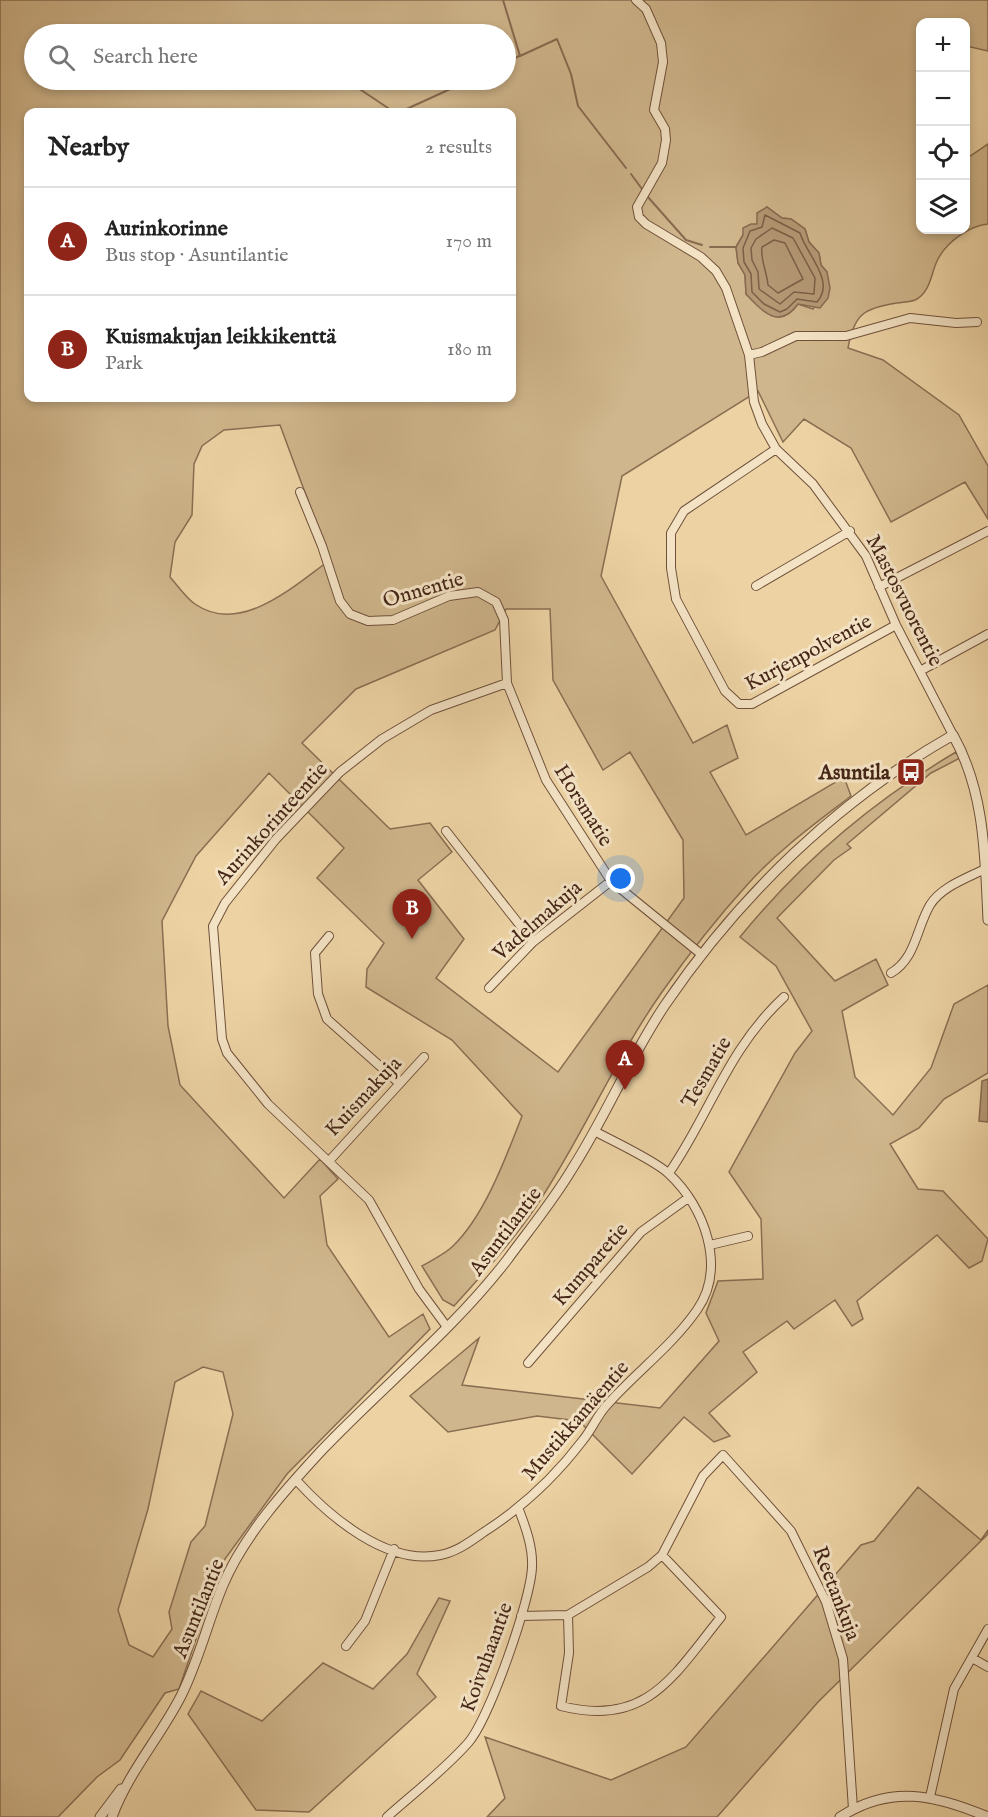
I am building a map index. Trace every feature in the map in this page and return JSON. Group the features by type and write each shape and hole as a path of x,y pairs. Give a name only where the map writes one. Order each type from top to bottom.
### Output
{"street":[{"name":"Mastosvuorentie","path":"636,0 646,9 662,43 663,62 654,110 665,129 666,140 662,163 637,207 639,217 646,224 701,256 716,271 726,288 749,355 754,402 762,424 776,449 813,484 850,531 866,556 896,625 953,735"},
{"path":"749,355 762,352 796,336 855,334 884,323 910,318 956,323 977,322"},
{"name":"Kurjenpolventie","path":"776,449 684,511 671,533 670,568 676,599 725,691 739,704 752,704 896,625"},
{"name":"Onnentie","path":"300,492 322,546 340,601 350,614 368,621 393,620 450,596 478,592 496,602 504,620 506,634"},
{"path":"756,586 850,531"},
{"path":"879,587 988,531"},
{"name":"Horsmatie","path":"506,634 507,683 546,780 611,881 701,954"},
{"path":"920,671 988,634"},
{"name":"Aurinkorinteentie","path":"447,1327 419,1289 369,1200 330,1160 268,1104 226,1053 222,1039 213,926 225,903 276,839 340,772 382,739 431,710 507,683"},
{"path":"953,735 974,784 986,856 988,920"},
{"name":"Asuntilantie","path":"112,1817 127,1784 184,1691 223,1585 238,1557 322,1451 474,1301 549,1205 594,1131 650,1028 701,954 778,867 822,826 901,768 953,735"},
{"path":"446,831 533,942"},
{"path":"891,973 907,960 930,904 939,895 986,869"},
{"name":"Vadelmakuja","path":"489,988 533,942 611,881"},
{"path":"329,936 315,953 318,994 327,1019 399,1083"},
{"name":"Tesmatie","path":"669,1173 730,1061 751,1031 784,997"},
{"name":"Kuismakuja","path":"330,1160 424,1057"},
{"name":"Mustikkamäentie","path":"297,1481 329,1514 357,1535 394,1549 427,1556 454,1551 519,1510 560,1468 606,1406 643,1371 698,1309 709,1279 710,1245 701,1219 669,1173 594,1131"},
{"name":"Kumparetie","path":"528,1363 641,1232 688,1198"},
{"path":"710,1245 748,1236"},
{"name":"Reetankuja","path":"662,1555 703,1476 723,1455 791,1531 826,1602 843,1659 853,1809"},
{"name":"Koivuhaantie","path":"387,1817 444,1766 476,1732 491,1699 521,1616 532,1566 528,1534 519,1510"},
{"path":"346,1646 365,1621 394,1549"},
{"path":"521,1616 568,1616 628,1581 662,1555 722,1617 667,1683 643,1702 611,1710 585,1712 561,1706 569,1653 568,1616"},
{"path":"930,1797 954,1689 988,1629"},
{"path":"972,1658 988,1667"},
{"name":"Asuntilantie","path":"100,1817 127,1784"},
{"path":"840,1817 853,1809 899,1796 945,1800 988,1816"}],"shaded area":[{"path":"0,0 988,0 988,51 970,47 970,18 916,18 916,234 962,234 952,241 941,254 927,288 920,297 913,301 885,305 862,315 853,328 848,348 883,360 959,415 988,466 988,519 965,482 891,522 851,448 804,419 783,442 758,391 622,476 601,576 693,743 727,725 738,758 710,772 746,835 844,777 851,796 771,861 725,910 692,951 645,1018 535,1208 507,1246 454,1306 443,1300 422,1266 450,1249 475,1218 494,1185 522,1116 452,1040 366,987 367,969 384,943 317,878 344,848 269,773 196,856 162,921 168,1026 180,1085 284,1198 320,1159 338,1179 320,1196 327,1245 389,1337 423,1314 430,1329 287,1474 222,1563 179,1689 165,1693 120,1760 97,1777 58,1817 0,1817","holes":["767,207 782,218 791,219 805,229 809,242 819,253 821,265 827,272 813,309 798,304 791,312 778,317 765,311 746,294 745,274 738,263 736,247 743,235 757,225","280,425 330,560 284,593 249,611 231,614 213,612 195,604 170,577 175,542 192,515 194,464 202,446 224,430","506,609 550,609 553,680 603,770 630,752 683,840 684,898 558,1072 436,978 464,939 418,880 452,852 430,823 390,829 302,743 356,689 495,630","203,1367 223,1372 233,1414 205,1526 191,1542 169,1612 172,1629 153,1657 129,1645 118,1610 148,1509 175,1382"]},
{"path":"988,144 988,224 970,230 970,156"},
{"path":"956,752 960,758 931,773 847,844 851,848 834,860 777,918 835,981 876,959 888,985 842,1011 855,1077 893,1115 931,1068 954,1004 988,985 988,1073 944,1099 919,1128 890,1144 918,1189 943,1191 988,1239 982,1261 969,1268 937,1235 857,1301 863,1319 852,1326 835,1300 794,1329 787,1321 743,1352 757,1372 709,1413 730,1436 714,1442 684,1417 632,1474 579,1421 537,1416 448,1432 410,1396 479,1338 462,1385 660,1408 719,1341 706,1313 718,1281 763,1279 761,1219 729,1172 795,1053 812,1031 776,966 740,937 813,858 867,812"},
{"path":"918,1487 981,1540 988,1530 988,1534 818,1702 717,1817 487,1817 505,1798 485,1737 611,1780 686,1747 861,1545 874,1541"},
{"path":"439,1598 450,1601 417,1674 436,1697 309,1812 256,1810 188,1714 201,1691 262,1721 323,1663 373,1689 407,1654"}],"water":[{"path":"767,207 782,218 791,219 805,229 809,242 819,253 821,265 827,272 830,288 828,298 820,308 798,304 784,316 771,316 746,294 745,275 738,263 736,247 743,235 743,228 757,224 757,213"},
{"path":"988,1079 988,1122 979,1121 982,1081"}],"waterway":[{"path":"503,0 510,24"},
{"path":"516,43 520,56 557,39 571,74 578,106 626,168"},
{"path":"361,90 388,108"},
{"path":"409,108 448,90"},
{"path":"631,174 642,189"},
{"path":"647,196 686,240 702,245"},
{"path":"710,247 736,247"}],"place":[{"name":"Asuntila","path":"911,772"},
{"name":"Kuismakujan leikkikenttä","path":"412,939"},
{"name":"Aurinkorinne","path":"625,1090"}]}
